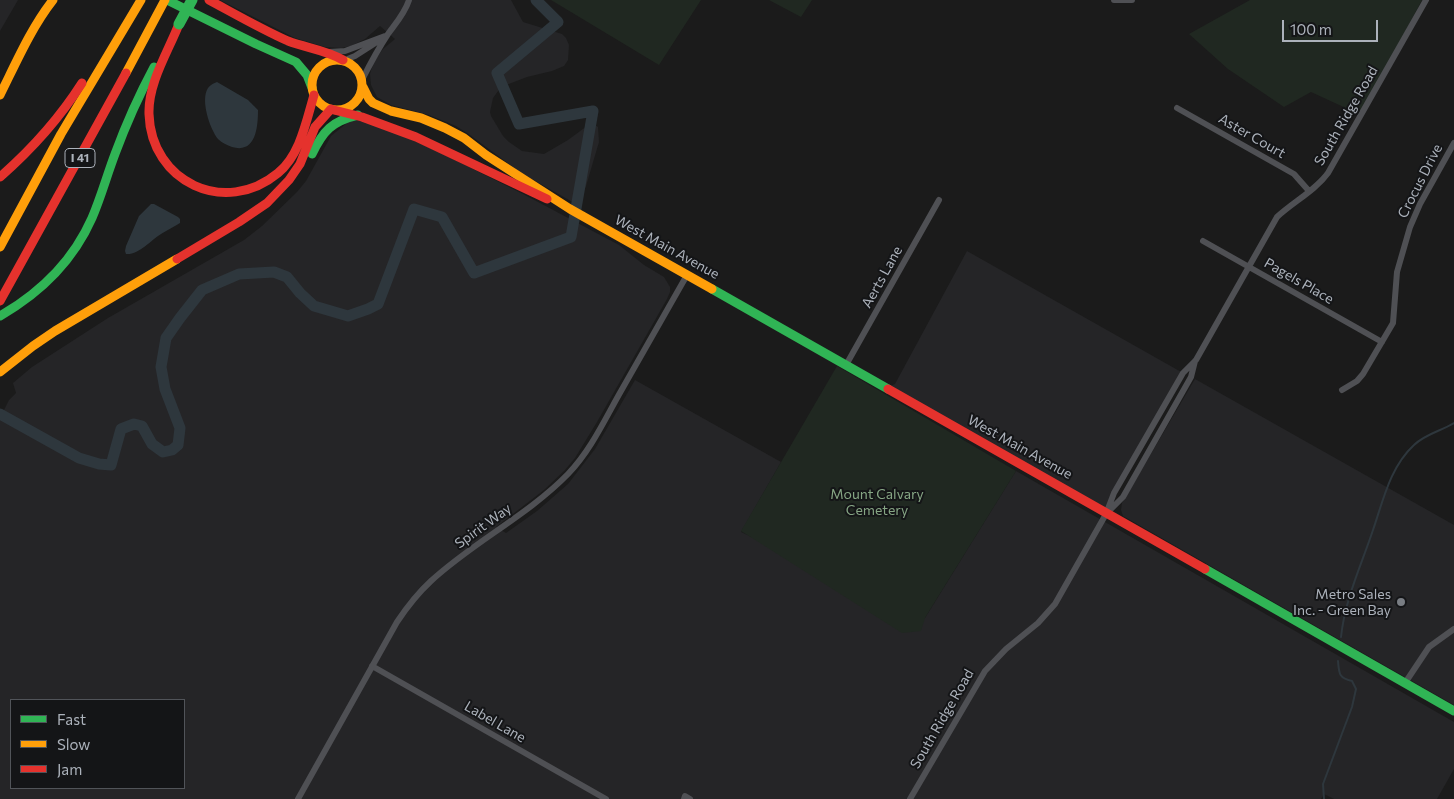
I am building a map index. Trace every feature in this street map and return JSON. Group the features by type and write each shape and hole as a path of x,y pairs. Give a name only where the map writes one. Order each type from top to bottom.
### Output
{"main road":[{"name":"I 41","path":"0,301 157,13 166,0"},
{"path":"166,0 296,62 302,69 318,101 324,106 332,109 342,109 350,107 356,102 360,95 362,84 356,68 335,54 300,46 209,0"},
{"path":"0,316 33,294 49,280 62,267 80,242 101,198 115,154 140,93 192,0"},
{"name":"I 41","path":"0,247 61,134 139,2"},
{"path":"1,177 40,139 59,117 118,26 139,2"},
{"path":"0,95 49,3"},
{"path":"179,24 154,85 150,100 148,114 150,133 161,158 178,177 205,191 222,194 240,192 255,188 269,181 278,173 295,151 313,91 312,80 315,72 327,62 344,60"},
{"name":"West Main Avenue","path":"362,84 373,103 391,111 421,118 452,131 570,209 1454,711"},
{"path":"289,180 300,164 316,127 332,109"},
{"name":"West Main Avenue","path":"332,109 392,126 513,185 570,209"},
{"path":"0,372 55,331 253,214 304,167 327,128 344,118 358,115"}],"street":[{"path":"362,84 370,63 387,35 402,16 409,0"},
{"path":"1114,0 1132,0"},
{"name":"South Ridge Road","path":"910,799 984,671 1006,649 1038,623 1055,604 1106,514 1114,493 1183,373 1196,360 1277,217 1321,182 1328,173 1426,0"},
{"path":"326,52 345,51 387,35"},
{"path":"344,60 356,56 387,35"},
{"name":"Aster Court","path":"1177,108 1294,174 1310,191"},
{"name":"Crocus Drive","path":"1342,390 1363,374 1393,323 1396,272 1410,227 1420,204 1454,143"},
{"name":"Aerts Lane","path":"846,365 939,200"},
{"name":"Pagels Place","path":"1203,241 1382,342"},
{"name":"Spirit Way","path":"298,799 407,607 444,570 540,500 568,473 585,453 687,275"},
{"path":"1405,683 1429,647 1454,630"},
{"name":"Label Lane","path":"372,666 606,799"},
{"path":"684,799 685,796 690,799"}],"shaded area":[{"path":"0,0 18,0 0,31"},
{"path":"220,0 511,0 523,22 562,34 566,38 569,45 568,60 564,66 552,71 527,77 501,87 493,98 491,116 503,136 509,142 522,151 544,154 587,126 594,124 598,127 599,142 586,186 578,205 521,173 456,126 429,115 391,105 377,97 371,85 370,74 374,61 383,49 395,39 380,26 365,39 351,46 341,48 325,47 295,38"},
{"path":"217,82 248,100 258,110 254,138 246,147 232,147 225,144 218,139 212,128 205,100 208,88"},
{"path":"352,119 360,120 439,152 619,245 644,265 664,277 670,287 667,299 575,458 544,490 496,527 506,533 537,511 568,484 595,449 635,380 781,462 741,532 925,618 1016,471 1454,722 1454,769 1437,799 1334,799 1324,794 1321,799 0,799 0,418 9,400 16,393 13,383 32,367 108,318 244,240 262,226 306,181 331,136"},
{"path":"151,204 178,217 180,223 161,234 140,250 126,254 126,246 139,216"},
{"path":"967,251 1183,373 1147,435 1106,514 885,388 895,384"},
{"path":"1195,379 1454,525 1454,705 1123,516 1121,510 1122,503"}],"green space":[{"path":"551,0 701,0 659,65"},
{"path":"769,0 812,0 801,17"},
{"path":"1250,0 1422,0 1361,115 1311,92 1284,107 1228,69 1189,34"},
{"name":"Mount Calvary Cemetery","path":"837,366 1016,471 925,618 921,631 902,633 741,531"}],"waterway":[{"path":"0,414 79,458 99,464 111,465 121,429 134,424 142,426 152,444 163,452 172,450 178,445 180,428 165,389 161,367 166,338 202,290 239,274 274,272 287,277 314,306 348,316 368,309 378,304 414,209 442,217 474,273 571,237 593,111 519,124 497,73 558,22 536,0"},
{"path":"1341,637 1350,596 1393,474 1399,463 1418,441 1454,423"},
{"path":"1324,799 1323,784 1352,707 1356,689 1352,681 1340,675 1338,661"}],"traffic: fast":[{"path":"167,0 296,62 307,75 312,88"},
{"path":"179,24 192,0"},
{"path":"0,316 42,286 65,262 84,234 92,218 124,132 154,67"},
{"path":"312,154 320,139 329,128 341,120 358,115"},
{"path":"712,289 888,389"},
{"path":"1205,569 1454,711"}],"traffic: slow":[{"path":"0,95 31,34 53,0"},
{"path":"0,247 61,134 141,0"},
{"path":"126,73 165,0"},
{"path":"332,60 342,60 355,67 362,80 362,85 362,90 355,103 342,110 332,110 323,106 316,99 312,90 312,80 316,71 323,64 332,60"},
{"path":"363,87 373,103 391,111 421,118 464,138 486,155 570,209 712,289"},
{"path":"0,372 55,331 177,259"}],"traffic: jam":[{"path":"209,0 288,41 343,60"},
{"path":"179,24 155,79 149,114 153,138 163,158 177,174 194,186 214,192 236,192 257,186 278,173 286,166 297,148 314,95"},
{"path":"0,301 126,73"},
{"path":"0,177 44,133 82,83"},
{"path":"177,259 267,203 289,180 300,164 315,127 331,109"},
{"path":"334,110 362,117 416,137 547,199"},
{"path":"888,389 1205,569"}],"place":[{"name":"Metro Sales Inc. - Green Bay","path":"1401,602"}]}
